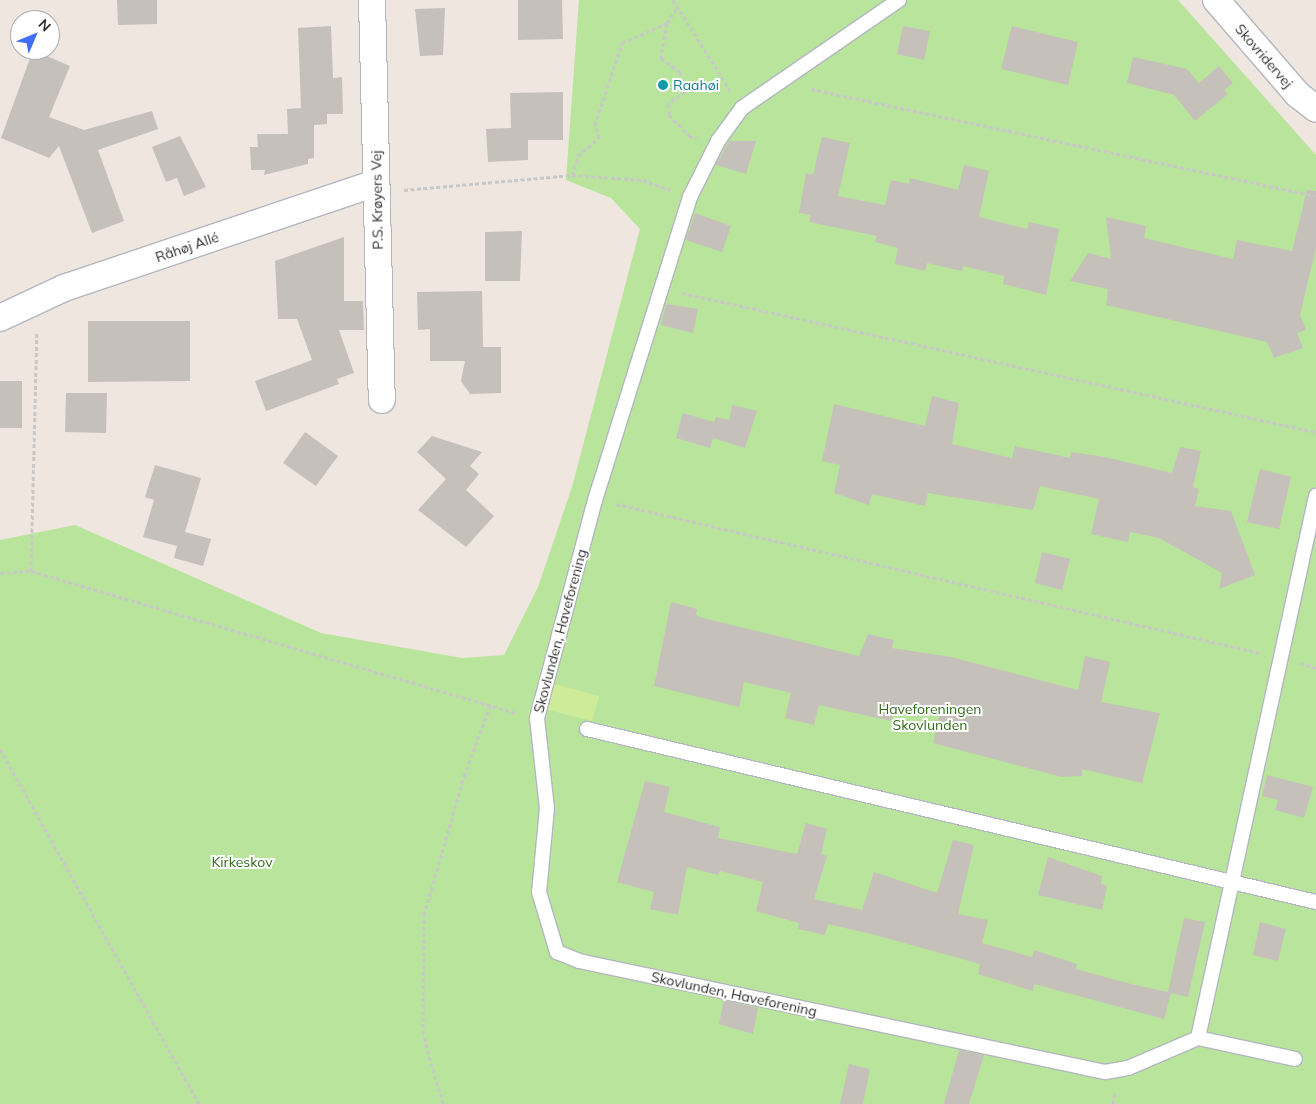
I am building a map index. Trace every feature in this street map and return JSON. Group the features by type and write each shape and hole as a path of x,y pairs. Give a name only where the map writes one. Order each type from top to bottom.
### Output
{"street":[{"name":"P.S. Krøyers Vej","path":"372,0 382,400"},
{"name":"Skovridervej","path":"1216,0 1297,94 1316,109"},
{"name":"Råhøj Allé","path":"0,318 38,301 376,182"}],"lane":[{"name":"Skovlunden, Haveforening","path":"900,0 742,108 718,141 690,197 594,500 537,718 547,808 539,892 557,952 579,961 1105,1072 1128,1068 1198,1038"},
{"path":"1295,1059 1198,1038 1230,879 1316,496"},
{"path":"587,729 1230,879 1316,902"}],"path":[{"path":"673,0 676,9 742,108"},
{"path":"676,9 667,23 661,58 680,72 685,92 668,104 669,115 689,136 718,141"},
{"path":"572,175 578,156 599,138 596,125 622,43 667,23"},
{"path":"834,93 1316,196"},
{"path":"376,182 396,191 572,175 643,180 690,197"},
{"path":"660,288 1316,432"},
{"path":"31,570 38,301"},
{"path":"632,507 1225,645"},
{"path":"0,573 31,570 490,706 537,718"},
{"path":"442,1104 423,1034 424,915 464,776 490,706"},
{"path":"0,749 199,1104"}],"green space":[{"name":"Haveforeningen Skovlunden","path":"579,0 1178,0 1316,155 1316,1104 0,1104 0,540 75,525 321,633 462,658 504,655 538,587 572,487 640,229 611,198 566,180"},
{"path":"551,683 599,696 592,721 545,709"}],"building":[{"path":"117,0 157,0 157,24 118,25"},
{"path":"518,0 562,0 563,39 518,40"},
{"path":"445,8 443,55 420,56 415,9"},
{"path":"331,26 333,78 342,77 343,114 327,114 327,124 314,125 314,158 308,159 308,164 264,175 265,170 251,170 250,147 258,147 257,134 288,134 287,109 301,108 298,28"},
{"path":"903,26 930,31 924,60 897,54"},
{"path":"1012,26 1078,42 1068,85 1001,69"},
{"path":"1133,57 1187,69 1199,83 1219,66 1233,83 1224,90 1228,94 1195,121 1174,95 1127,83"},
{"path":"29,60 56,60 70,66 49,117 84,130 152,111 158,129 98,150 124,221 92,233 59,146 49,158 1,138"},
{"path":"563,92 563,140 528,140 528,160 488,162 486,129 511,128 510,93"},
{"path":"180,136 206,187 184,196 177,178 166,182 152,147"},
{"path":"822,137 850,143 838,196 885,205 891,180 909,184 910,178 958,190 964,165 989,171 979,217 1027,229 1029,222 1059,229 1046,295 1003,284 1004,276 963,266 962,271 927,263 925,271 895,264 898,248 875,242 877,236 809,222 811,215 799,213 806,173 813,175"},
{"path":"729,141 756,141 746,174 716,165"},
{"path":"1307,190 1316,191 1316,248 1300,315 1306,330 1297,333 1303,348 1274,358 1267,342 1106,305 1108,289 1070,281 1088,253 1111,259 1106,217 1146,226 1144,238 1233,259 1237,240 1292,251"},
{"path":"695,213 731,226 722,252 686,240"},
{"path":"522,231 520,281 485,281 485,232"},
{"path":"344,237 344,301 363,301 364,330 339,330 354,373 337,379 339,384 266,411 255,381 312,360 297,319 278,319 275,261"},
{"path":"482,291 483,347 501,347 501,393 470,394 461,381 465,361 430,361 430,329 418,330 417,292"},
{"path":"666,304 698,309 693,333 661,325"},
{"path":"88,321 190,321 190,381 88,382"},
{"path":"0,381 22,381 22,428 0,428"},
{"path":"66,393 107,393 106,433 65,432"},
{"path":"932,396 959,403 952,444 1012,458 1015,446 1070,458 1071,452 1105,457 1172,473 1180,447 1201,451 1193,487 1199,489 1195,506 1231,511 1255,575 1219,589 1222,573 1159,538 1130,532 1128,542 1091,534 1099,499 1040,486 1033,510 928,493 925,506 872,494 869,505 834,493 840,465 822,461 834,404 925,426"},
{"path":"732,405 757,411 745,448 713,438 710,448 676,438 683,413 714,422 716,417 729,420"},
{"path":"305,432 338,456 316,486 283,463"},
{"path":"432,436 482,452 470,466 479,474 466,490 494,516 466,547 418,510 446,479 417,452"},
{"path":"155,465 201,478 185,532 211,539 203,566 174,558 177,546 143,537 154,500 145,497"},
{"path":"1260,469 1291,477 1279,529 1247,522"},
{"path":"1042,552 1070,559 1062,590 1035,583"},
{"path":"671,602 697,609 696,615 703,618 859,656 868,634 894,640 892,648 951,657 1078,690 1085,656 1110,662 1101,702 1160,713 1142,783 1082,769 1082,776 1062,777 933,743 939,716 895,704 891,721 819,705 814,725 785,718 791,693 744,682 739,707 654,686"},
{"path":"1267,775 1313,787 1304,818 1275,810 1278,800 1262,796"},
{"path":"645,781 670,787 664,812 720,827 718,838 797,854 806,823 827,829 821,854 827,856 814,899 862,910 874,872 937,893 953,840 974,845 958,914 988,920 982,943 1032,957 1034,950 1077,964 1076,969 1131,984 1168,992 1184,918 1205,922 1188,997 1171,993 1164,1019 1034,984 1033,991 978,974 980,964 875,935 828,924 825,935 798,929 799,923 756,911 763,882 720,871 718,875 687,867 678,915 650,909 654,892 617,882"},
{"path":"1048,857 1102,876 1101,884 1107,886 1102,910 1038,895"},
{"path":"1260,922 1286,929 1278,961 1253,955"},
{"path":"724,1000 758,1008 753,1034 719,1024"},
{"path":"959,1050 984,1055 969,1104 944,1104"},
{"path":"849,1064 870,1069 863,1104 840,1104"}],"place":[{"name":"Raahøi","path":"663,85"}],"park label":[{"name":"Kirkeskov","path":"242,862"}]}
